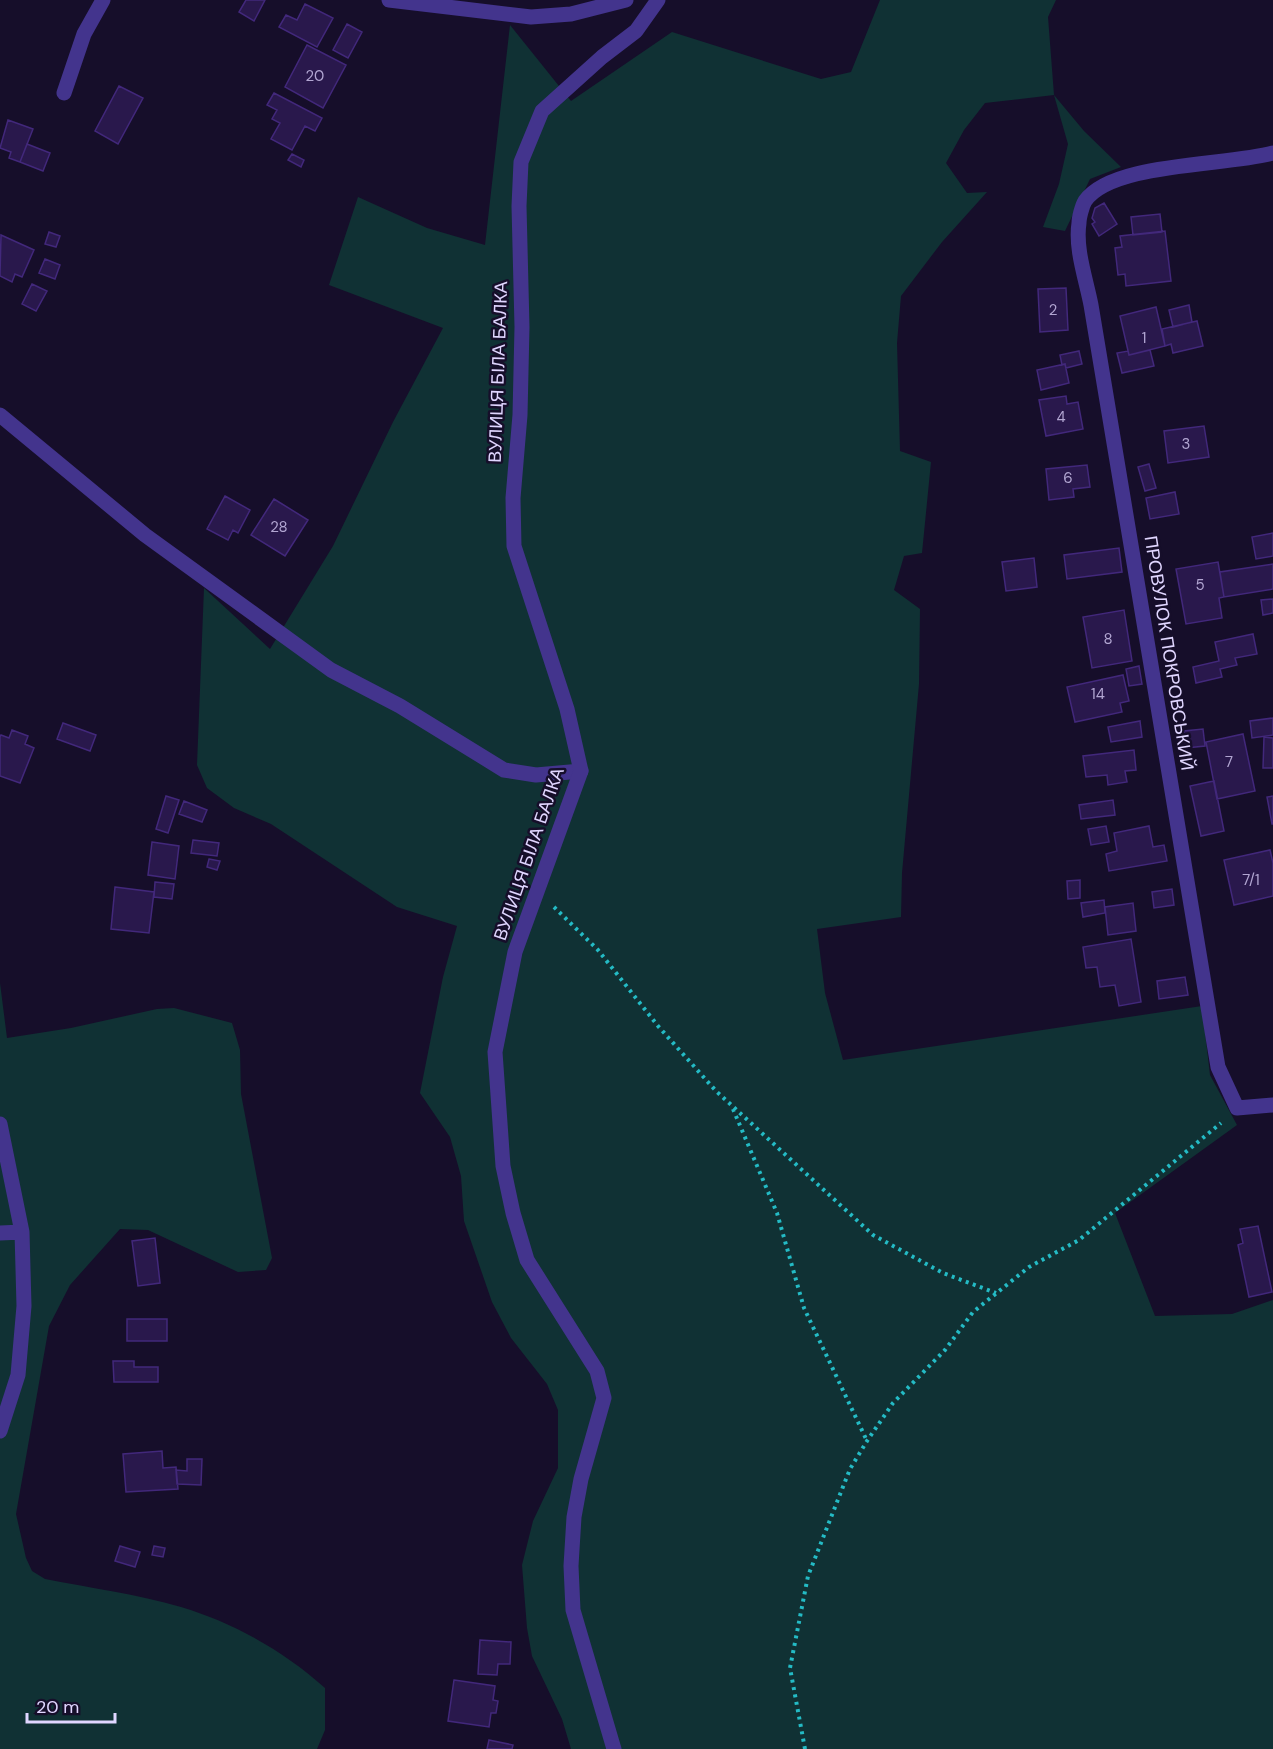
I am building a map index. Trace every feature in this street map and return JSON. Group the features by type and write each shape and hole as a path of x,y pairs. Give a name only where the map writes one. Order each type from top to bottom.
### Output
{"street":[{"path":"64,93 84,34 103,0"},
{"path":"389,0 531,17 571,14 626,0"},
{"name":"ВУЛИЦЯ БІЛА БАЛКА","path":"614,1749 573,1610 571,1566 574,1517 581,1479 604,1398 597,1371 527,1260 513,1214 503,1166 495,1052 515,952 581,771 567,709 514,546 513,498 522,327 519,206 521,162 542,111 602,57 636,31 658,0"},
{"name":"ПРОВУЛОК ПОКРОВСЬКИЙ","path":"1238,1108 1218,1067 1091,304 1078,244 1079,223 1085,201 1106,185 1138,171 1252,159 1273,153"},
{"path":"0,415 144,535 331,670 400,706 504,770 536,774 581,771"},
{"path":"1238,1108 1273,1105"},
{"path":"0,1124 22,1232 24,1306 18,1375 0,1431"},
{"path":"0,1233 22,1232"}],"path":[{"path":"536,890 598,950 658,1026 732,1105 873,1236 943,1273 996,1293"},
{"path":"732,1105 777,1213 804,1308 867,1441"},
{"path":"805,1749 790,1668 808,1576 850,1469 867,1441 893,1403 945,1350 973,1312 1029,1268 1078,1240 1238,1108"}],"green space":[{"path":"880,0 1056,0 1048,17 1054,95 985,103 964,130 946,163 967,193 987,192 942,242 901,296 897,343 900,451 931,462 922,553 904,556 894,590 920,609 919,684 902,873 901,917 817,929 825,993 843,1060 1202,1006 1210,1075 1237,1125 1115,1213 1155,1316 1232,1314 1273,1300 1273,1749 571,1749 562,1719 532,1656 527,1628 522,1565 533,1521 558,1468 558,1410 547,1384 511,1338 492,1302 464,1221 461,1176 450,1137 420,1093 443,977 457,926 397,907 271,824 234,808 207,788 197,765 204,588 270,649 333,546 393,422 443,328 329,285 358,197 427,228 485,245 510,25 571,101 672,32 821,79 851,72"},
{"path":"1054,95 1084,131 1121,167 1090,179 1065,231 1043,227 1059,184 1068,144"},
{"path":"0,983 7,1038 71,1028 157,1009 174,1008 232,1023 240,1050 241,1094 272,1258 266,1270 238,1272 148,1230 120,1229 70,1285 49,1326 16,1514 26,1558 32,1571 45,1579 148,1598 181,1607 239,1630 293,1662 325,1688 325,1730 317,1749 0,1749"}],"building":[{"path":"246,0 265,0 254,21 239,12"},
{"path":"305,4 333,18 317,47 279,27 286,15 297,20"},
{"path":"347,24 362,32 348,58 333,50"},
{"path":"307,45 346,65 323,108 285,87"},
{"path":"119,86 143,98 118,144 95,131"},
{"path":"274,93 322,118 315,131 305,126 292,150 271,139 280,123 272,119 277,110 267,105"},
{"path":"8,120 33,129 20,162 9,158 11,152 0,148"},
{"path":"27,144 50,153 43,171 20,162"},
{"path":"292,154 304,160 301,167 288,160"},
{"path":"1104,203 1117,224 1099,236 1092,224 1095,222 1092,218 1095,208"},
{"path":"1160,214 1162,232 1133,235 1131,217"},
{"path":"1165,231 1171,281 1126,286 1125,274 1118,275 1115,248 1122,247 1120,236"},
{"path":"49,232 60,236 56,247 45,244"},
{"path":"1,235 34,250 22,277 15,274 12,282 0,276"},
{"path":"45,259 60,265 55,279 39,273"},
{"path":"32,284 47,291 36,311 22,304"},
{"path":"1066,288 1068,330 1040,332 1038,289"},
{"path":"1189,305 1192,322 1173,327 1169,310"},
{"path":"1156,307 1165,346 1129,355 1120,316"},
{"path":"1197,321 1203,346 1173,353 1171,344 1165,346 1162,329"},
{"path":"1150,350 1154,366 1122,373 1117,353 1128,351 1129,355"},
{"path":"1079,351 1082,364 1066,368 1065,364 1062,365 1060,355"},
{"path":"1065,364 1069,383 1041,390 1037,370"},
{"path":"1066,396 1067,404 1078,402 1083,429 1046,436 1039,400"},
{"path":"1204,426 1209,457 1168,463 1164,431"},
{"path":"1149,464 1156,488 1145,491 1138,467"},
{"path":"1087,465 1090,487 1073,489 1074,497 1049,500 1046,469"},
{"path":"1175,492 1179,514 1150,519 1146,498"},
{"path":"225,496 250,510 238,533 233,530 228,540 207,529"},
{"path":"274,499 308,520 285,556 251,535"},
{"path":"1273,533 1273,556 1256,559 1252,537"},
{"path":"1119,548 1122,572 1067,579 1064,555"},
{"path":"1034,558 1037,587 1006,591 1002,562"},
{"path":"1218,562 1224,597 1219,598 1222,618 1186,624 1176,569"},
{"path":"1273,564 1273,589 1224,597 1220,572"},
{"path":"1273,599 1273,613 1263,615 1261,600"},
{"path":"1124,610 1132,661 1092,668 1083,617"},
{"path":"1253,634 1257,654 1235,658 1237,665 1220,669 1222,677 1196,683 1193,667 1219,661 1215,642"},
{"path":"1139,666 1142,684 1129,686 1126,669"},
{"path":"1123,675 1129,701 1120,703 1122,712 1075,722 1067,687"},
{"path":"1273,718 1273,735 1252,738 1250,721"},
{"path":"1140,721 1142,737 1111,742 1108,727"},
{"path":"63,723 96,735 90,751 57,739"},
{"path":"1203,729 1205,746 1186,748 1184,731"},
{"path":"12,730 28,736 25,744 34,748 20,783 0,776 0,737 1,735 9,738"},
{"path":"1243,734 1255,791 1217,799 1206,742"},
{"path":"1264,737 1273,738 1273,768 1263,768"},
{"path":"1134,750 1136,770 1125,771 1127,782 1108,785 1107,775 1086,777 1083,756"},
{"path":"1214,781 1224,831 1201,836 1190,786"},
{"path":"166,796 179,800 168,833 156,829"},
{"path":"1273,796 1273,824 1272,824 1267,797"},
{"path":"1113,800 1115,815 1081,819 1079,805"},
{"path":"184,801 207,810 202,822 179,814"},
{"path":"1106,826 1109,842 1091,845 1088,829"},
{"path":"1149,826 1153,847 1164,845 1167,861 1109,871 1106,854 1117,851 1114,833"},
{"path":"193,840 219,843 217,856 191,853"},
{"path":"152,842 179,846 175,879 148,875"},
{"path":"1270,850 1273,863 1273,896 1234,905 1224,860"},
{"path":"209,859 220,861 217,870 207,867"},
{"path":"1080,880 1080,898 1068,899 1067,881"},
{"path":"155,882 174,884 172,899 154,897"},
{"path":"115,887 154,892 149,933 111,929"},
{"path":"1172,889 1174,905 1154,908 1152,892"},
{"path":"1104,900 1105,913 1083,917 1081,903"},
{"path":"1133,903 1136,931 1108,935 1105,907"},
{"path":"1131,939 1141,1002 1119,1006 1115,985 1100,987 1097,967 1086,968 1083,947"},
{"path":"1185,977 1188,995 1159,999 1157,981"},
{"path":"1258,1226 1272,1292 1249,1297 1238,1245 1243,1243 1240,1229"},
{"path":"155,1238 160,1283 138,1286 132,1241"},
{"path":"127,1319 167,1319 167,1341 127,1341"},
{"path":"113,1361 134,1361 134,1367 158,1367 158,1382 114,1382"},
{"path":"162,1451 163,1468 176,1467 178,1489 126,1492 123,1454"},
{"path":"187,1459 202,1459 201,1485 177,1484 176,1470 187,1471"},
{"path":"120,1546 140,1552 135,1567 115,1561"},
{"path":"154,1546 165,1548 163,1557 152,1555"},
{"path":"480,1640 511,1642 510,1664 498,1664 497,1675 478,1674"},
{"path":"454,1680 495,1686 493,1700 498,1701 496,1713 491,1713 489,1727 448,1721"},
{"path":"489,1740 513,1745 512,1749 487,1749"}]}
